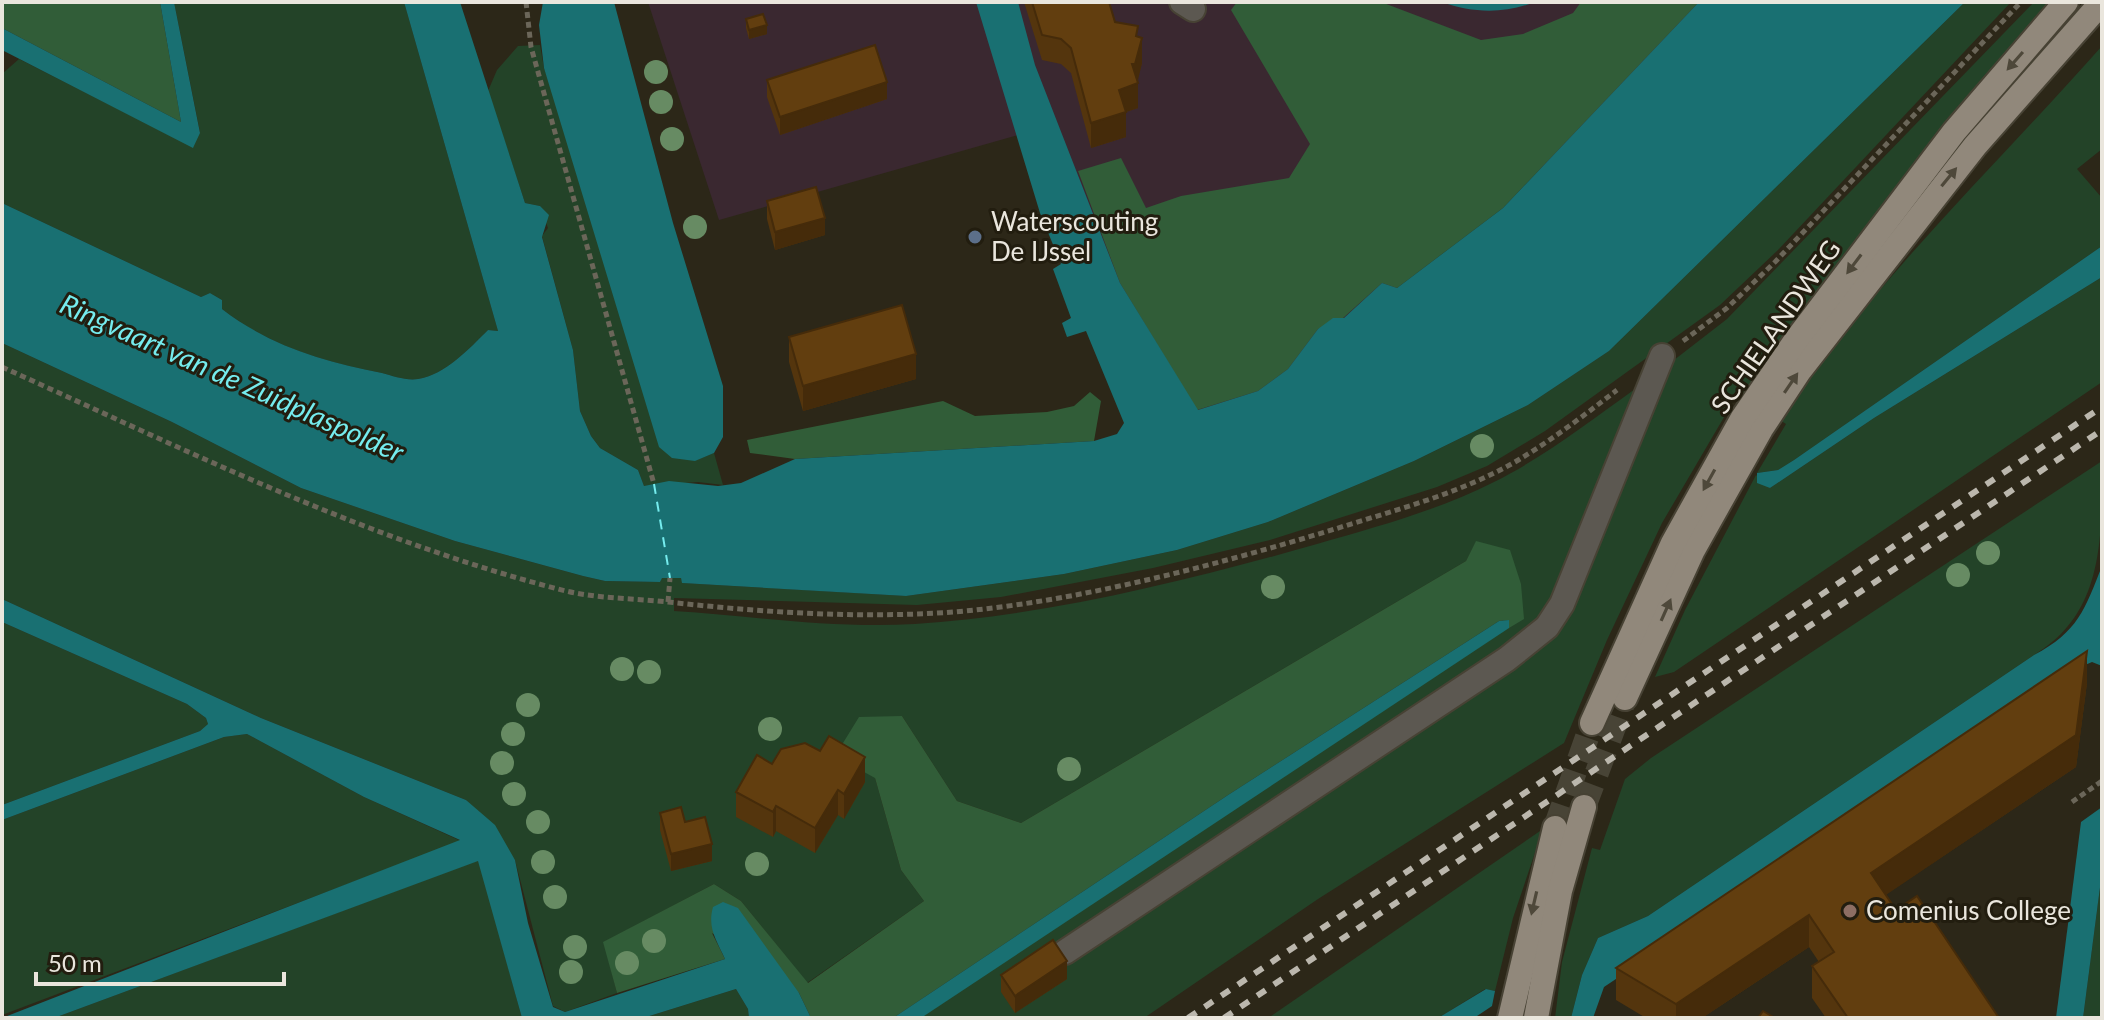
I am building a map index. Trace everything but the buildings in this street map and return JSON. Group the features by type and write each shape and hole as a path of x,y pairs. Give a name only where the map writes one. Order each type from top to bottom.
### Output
{"main road":[{"name":"SCHIELANDWEG","path":"1592,723 1673,543 1742,419 1796,340 1954,132 2066,2"},
{"name":"SCHIELANDWEG","path":"1625,698 1693,550 1761,429 1800,370 1957,167 2102,2"},
{"path":"1536,1018 1557,903 1584,807"},
{"path":"1510,1018 1555,828"}],"lane":[{"path":"1065,952 1507,659 1547,627 1562,604 1662,356"}],"path":[{"path":"526,2 531,47 654,484"},
{"path":"1662,356 1727,308 1775,262 2021,2"},
{"path":"2,367 281,493 418,547 562,591 764,610 917,614 1001,606 1156,576 1290,543 1466,486 1520,459 1625,384"},
{"path":"668,602 670,578"},
{"path":"2072,802 2102,781"}],"shaded area":[{"path":"648,2 1742,2 1178,468 1046,127 719,220"}],"green space":[{"path":"2,2 160,2 181,122 2,28"},
{"path":"174,2 404,2 498,331 488,330 447,366 418,379 339,364 298,351 259,333 222,309 222,300 210,293 201,297 2,203 2,74 19,59 193,147 200,132"},
{"path":"1237,2 1381,2 1481,40 1523,34 1573,13 1581,2 1699,2 1503,208 1397,288 1382,283 1343,318 1318,329 1288,369 1258,391 1197,410 1120,283 1078,171 1121,158 1146,208 1181,196 1289,178 1310,144 1231,10"},
{"path":"1965,2 2011,2 1778,250 1720,305 1545,431 1487,466 1437,487 1270,540 1153,568 1001,597 917,605 674,598 674,611 885,625 965,620 1118,594 1317,544 1451,501 1531,462 1635,389 1638,397 1537,645 1665,367 1727,319 2034,2 2054,2 1891,194 1743,398 1737,395 1662,523 1607,640 1564,743 1318,899 1144,1018 920,1018 1233,808 1521,608 1521,584 1476,542 1466,561 1021,823 957,801 902,716 875,778 901,870 924,901 807,983 741,901 714,884 604,942 617,993 565,1012 553,1006 515,860 466,800 261,718 2,599 2,343 172,422 301,488 455,541 605,581 660,582 661,578 681,578 683,583 906,596 1064,574 1177,550 1268,522 1414,461 1528,405 1609,351"},
{"path":"540,45 544,68 694,461 714,453 723,485 698,482 644,486 638,470 600,448 580,411 573,350 542,236 548,228 540,206 525,203 488,91 497,70 518,46"},
{"path":"2102,46 2102,149 2077,169 2102,198 2102,246 1794,460 1778,470 1757,473 1786,424 1780,420 1854,321"},
{"path":"2102,277 2102,382 1674,672 1655,677 1685,610 1756,475 1770,488 1874,418"},
{"path":"1090,392 1101,401 1094,441 795,459 750,453 747,440 943,401 975,416 1047,412 1074,406"},
{"path":"2102,461 2099,546 2094,572 2074,618 2057,638 1648,916 1598,938 1582,975 1571,1018 1555,1018 1562,962 1592,848 1600,850 1625,779 1651,758"},
{"path":"1476,541 1510,550 1521,584 1524,619 1509,628 1509,620 1499,621 1228,795 893,1018 811,1018 799,993 712,933 725,959 617,993 603,942 714,884 741,901 808,983 924,901 901,870 875,778 835,756 859,717 902,716 957,801 1021,823 1466,561"},
{"path":"2,622 187,704 206,718 208,724 200,731 2,805"},
{"path":"247,734 364,797 461,841 2,1015 2,820 224,737"},
{"path":"1543,829 1513,918 1495,991 1485,989 1438,1018 1268,1018"},
{"path":"479,860 522,1018 54,1018"},
{"path":"2102,872 2102,1018 2083,1018"},
{"path":"736,989 748,1009 749,1018 643,1018"}],"water":[{"path":"160,2 174,2 200,133 193,148 2,50 2,28 181,122"},
{"name":"Ringvaart van de Zuidplaspolder","path":"404,2 460,2 525,203 540,206 549,215 542,237 573,350 580,411 591,436 600,448 638,470 644,486 669,481 718,486 741,483 795,459 1094,441 1117,434 1124,423 1086,331 1067,337 1062,323 1071,318 1053,269 1061,264 1040,213 976,2 1018,2 1035,65 1120,283 1198,410 1258,391 1288,369 1318,329 1333,318 1344,318 1382,283 1397,288 1503,208 1699,2 1965,2 1609,351 1528,405 1414,461 1268,522 1177,550 1064,574 906,596 682,583 681,578 662,578 660,582 605,581 455,541 301,488 172,422 2,343 2,203 201,297 210,293 222,300 222,309 259,333 298,351 339,364 418,379 447,366 488,330 498,331"},
{"path":"543,2 614,2 673,223 723,386 723,437 714,453 695,461 672,458 659,447 544,68 539,25"},
{"path":"1442,2 1535,2 1512,9 1488,11"},
{"path":"2102,246 2102,277 1874,418 1770,488 1757,483 1757,473 1778,470 1794,460"},
{"path":"2102,566 2102,666 2092,662 2085,665 1604,987 1593,1018 1571,1018 1582,975 1598,938 1648,916 2049,646 2078,618"},
{"path":"2,599 261,718 466,800 495,825 515,860 528,923 553,1007 565,1012 725,959 711,921 713,907 723,902 738,908 799,993 811,1018 749,1018 748,1009 736,989 643,1018 522,1018 478,861 54,1018 2,1018 460,840 364,797 247,734 224,737 2,820 2,805 200,731 208,724 206,718 187,704 2,622"},
{"path":"1509,620 1509,628 921,1018 893,1018 1228,795 1499,621"},
{"path":"2102,807 2102,872 2083,1018 2056,1018 2081,822"},
{"path":"1486,989 1495,991 1492,1006 1474,1018 1438,1018"}],"ferry route":[{"path":"654,484 670,578"}],"tunnel":[{"path":"1584,807 1625,698"},
{"path":"1555,828 1592,723"}],"railway":[{"path":"1188,1018 2102,407"},
{"path":"1224,1018 2102,430"}],"place":[{"name":"Waterscouting De IJssel","path":"975,237"},
{"name":"Comenius College","path":"1850,911"}]}
